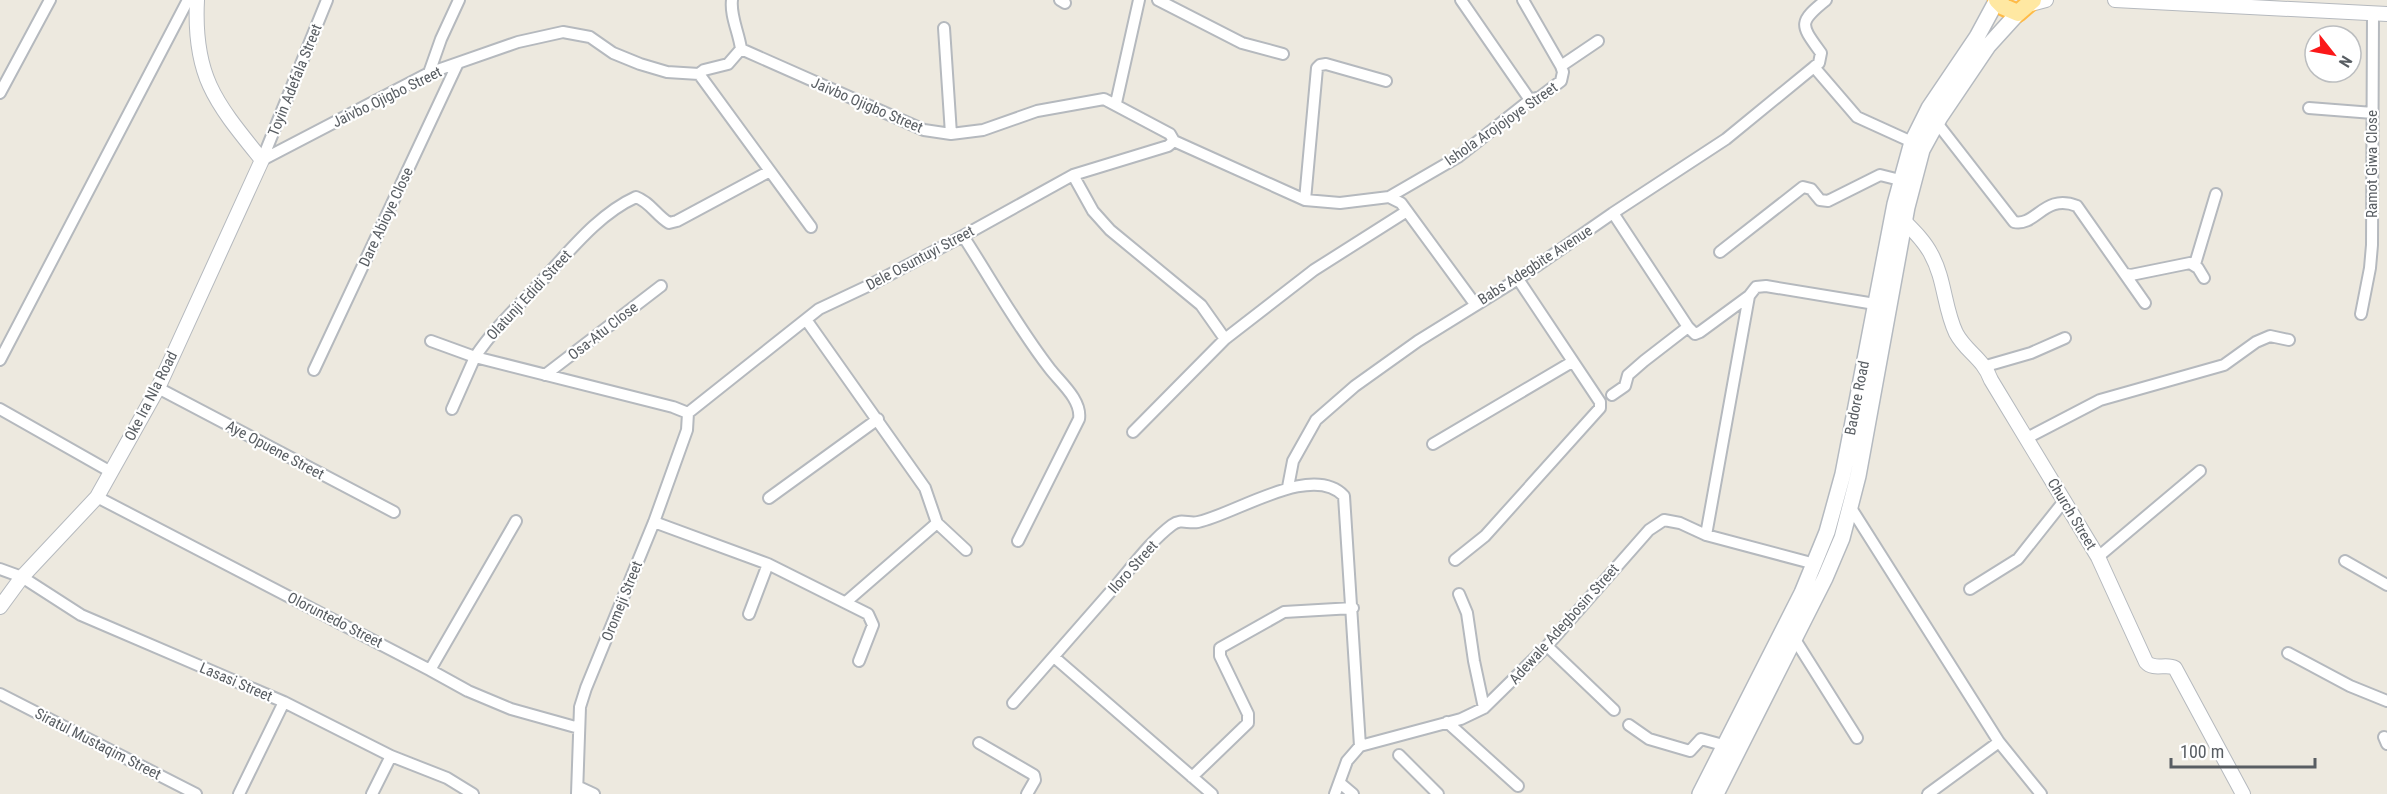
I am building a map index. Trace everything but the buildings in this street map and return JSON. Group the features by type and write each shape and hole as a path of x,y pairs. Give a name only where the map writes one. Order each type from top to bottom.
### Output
{"main road":[{"path":"1997,0 2004,8 2032,4"},
{"name":"Badore Road","path":"1700,794 1815,564 1827,532 1843,474 1900,180 1912,141 1929,108 1977,37 1997,0"},
{"name":"Badore Road","path":"1716,794 1834,559 1851,508 1913,180 1922,150 1937,123 1988,46 2032,4"}],"street":[{"path":"0,93 50,0"},
{"path":"0,360 188,0"},
{"path":"197,0 198,52 206,81 229,119 262,160"},
{"name":"Toyin Adefala Street","path":"262,160 327,0"},
{"path":"429,73 441,39 459,0"},
{"path":"732,0 731,7 740,35 741,49"},
{"path":"1116,103 1139,0"},
{"path":"1158,0 1242,43 1283,54"},
{"path":"1461,0 1530,100"},
{"path":"1523,0 1561,66"},
{"path":"1826,0 1809,15 1805,22 1805,30 1821,53 1819,63 1814,67 1857,117 1912,141"},
{"path":"2115,0 2317,5 2380,13"},
{"name":"Ramot Giwa Close","path":"2361,314 2371,256 2373,113 2380,13"},
{"path":"944,28 951,134"},
{"name":"Jaivbo Ojigbo Street","path":"262,160 429,73 518,42 563,32 590,38 613,53 667,72 699,74 704,70 728,64 741,49 924,130 951,134 983,130 1037,111 1104,99 1116,103 1170,134 1174,141 1305,200 1340,202 1389,197"},
{"name":"Ishola Arojojoye Street","path":"1389,197 1458,157 1530,100 1540,97 1561,81 1563,72 1561,66 1598,41"},
{"path":"1305,200 1317,68 1326,64 1386,81"},
{"name":"Dare Abioye Close","path":"314,370 457,65"},
{"name":"Babs Adegbite Avenue","path":"1288,487 1293,460 1316,420 1355,386 1418,341 1518,279 1726,139 1814,67"},
{"path":"699,74 811,227"},
{"path":"2309,108 2373,113"},
{"path":"1937,123 2014,222 2024,222 2054,203 2066,201 2077,206 2145,303"},
{"name":"Dele Osuntuyi Street","path":"688,413 807,321 819,309 963,236 1073,175 1168,146 1174,141"},
{"name":"Oke Ira Nla Road","path":"0,606 22,577 97,497 158,388 262,160"},
{"name":"Olatunji Edidi Street","path":"688,413 673,407 475,357 489,337 581,239 626,202 636,197 646,201 660,218 669,223 677,221 771,171"},
{"path":"1073,175 1093,211 1110,230 1201,305 1225,339"},
{"path":"1720,252 1803,187 1811,189 1820,200 1828,201 1880,175 1900,180"},
{"path":"2194,264 2216,194"},
{"path":"1389,197 1401,202 1475,304"},
{"path":"1133,432 1225,339 1314,270 1407,211"},
{"path":"1613,213 1688,327 1695,334 1749,296 1756,287 1766,286 1875,304"},
{"name":"Church Street","path":"1905,222 1932,255 1957,334 1986,366 1991,381 2098,557 2146,662 2155,667 2172,666 2175,668 2243,794"},
{"path":"963,236 1046,363 1077,403 1080,412 1018,541"},
{"path":"2126,274 2194,264"},
{"path":"2194,264 2204,278"},
{"path":"1455,560 1485,536 1600,408 1600,402 1518,279"},
{"name":"Osa-Atu Close","path":"545,375 661,286"},
{"path":"1706,535 1749,296"},
{"path":"807,321 925,488 937,523 966,550"},
{"path":"1612,395 1625,386 1629,375 1644,361 1688,327"},
{"path":"2027,438 2100,400 2224,365 2256,342 2270,336 2289,340"},
{"path":"1986,366 2031,352 2065,338"},
{"path":"431,341 475,357 452,410"},
{"path":"1433,444 1572,362"},
{"name":"Aye Opuene Street","path":"158,388 394,512"},
{"path":"0,409 111,472"},
{"name":"Oromeji Street","path":"578,790 580,707 654,522 687,430 688,413"},
{"path":"769,498 878,419"},
{"path":"2098,557 2200,471"},
{"name":"Iloro Street","path":"1013,703 1172,525 1184,520 1196,522 1288,487 1317,485 1338,490 1344,496 1353,608"},
{"name":"Oloruntedo Street","path":"97,497 468,691 511,709 579,728"},
{"path":"1970,589 2018,559 2064,501"},
{"path":"1851,508 1999,742 2041,794"},
{"name":"Adewale Adegbosin Street","path":"1360,746 1447,722 1484,708 1547,646 1649,530 1664,520 1706,535 1815,564"},
{"path":"430,670 516,521"},
{"path":"654,522 768,564 868,614 873,625 859,661"},
{"path":"846,602 937,523"},
{"path":"2345,561 2387,585"},
{"path":"749,614 768,564"},
{"name":"Lasasi Street","path":"0,569 22,577 81,615 284,702 391,756 447,778 473,794"},
{"path":"1459,594 1467,613 1484,708"},
{"path":"1192,777 1248,723 1248,714 1220,656 1220,648 1284,612 1353,608 1360,746 1347,761 1335,794"},
{"path":"1794,638 1857,738"},
{"path":"1547,646 1614,710"},
{"path":"2288,653 2350,686 2387,701"},
{"path":"1054,657 1212,794"},
{"name":"Siratul Mustaqim Street","path":"0,694 196,794"},
{"path":"239,794 284,702"},
{"path":"1447,722 1518,786"},
{"path":"1629,725 1649,739 1690,751 1701,739 1723,745"},
{"path":"1928,794 1999,742"},
{"path":"979,743 1034,775 1035,780 1028,794"},
{"path":"1399,755 1438,794"},
{"path":"372,794 391,756"},
{"path":"1340,783 1353,794"},
{"path":"578,790 594,794"}]}
